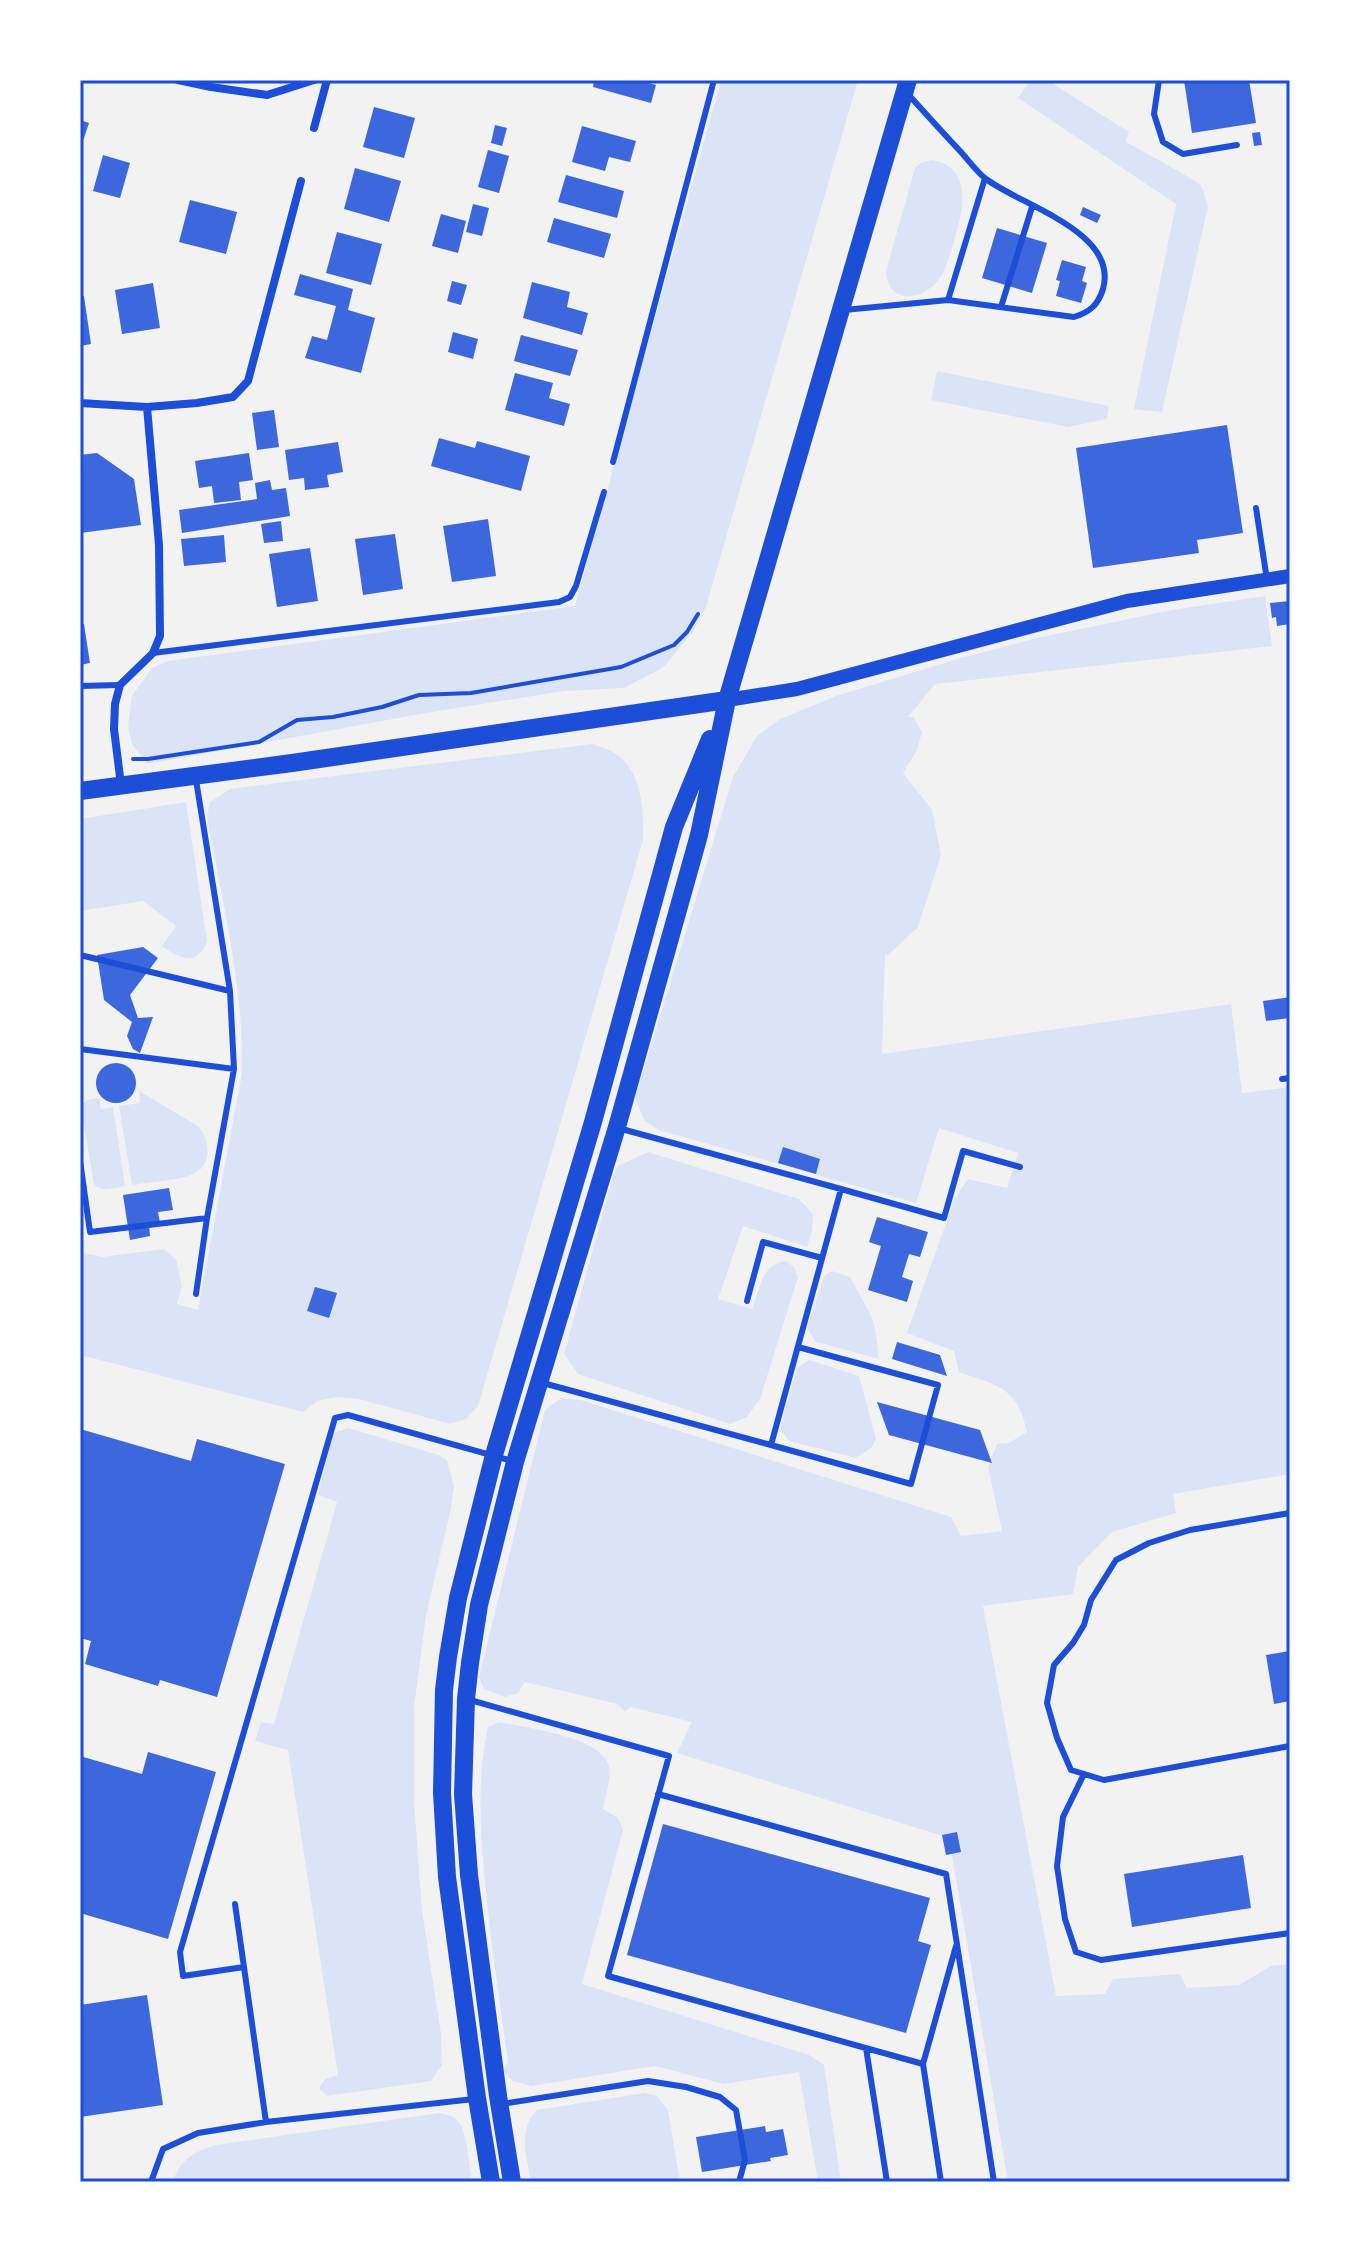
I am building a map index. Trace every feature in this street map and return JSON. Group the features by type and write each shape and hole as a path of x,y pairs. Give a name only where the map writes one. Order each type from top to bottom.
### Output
{"main road":[{"path":"512,2182 498,2100 469,1875 463,1794 466,1699 479,1605 515,1462 617,1127 699,835 727,700 906,85"},
{"path":"80,791 727,700"},
{"path":"491,2182 447,1877 442,1793 448,1657 458,1598 494,1455 593,1122 674,827 727,700"}],"street":[{"path":"178,80 267,95 314,80"},
{"path":"314,128 327,80"},
{"path":"80,403 147,407 233,397 248,381 301,181"},
{"path":"122,785 114,729 115,704 120,685 153,653 160,636 159,545 147,407"},
{"path":"727,700 797,689 1127,601 1290,576"}],"lane":[{"path":"613,462 714,80"},
{"path":"1159,80 1154,114 1163,142 1183,154 1237,145"},
{"path":"841,310 948,300 1074,317 1086,313 1098,303 1104,285 1104,263 1095,246 1072,227 985,178 906,85"},
{"path":"948,300 985,178"},
{"path":"1001,307 1032,207"},
{"path":"153,653 559,602 570,597 576,586 604,492"},
{"path":"1256,508 1267,580"},
{"path":"80,686 120,685"},
{"path":"196,776 230,991 234,1069 196,1294"},
{"path":"80,955 230,991"},
{"path":"80,1049 234,1069"},
{"path":"617,1127 944,1218 963,1151 1020,1167"},
{"path":"80,1161 90,1232 207,1218"},
{"path":"771,1445 841,1189"},
{"path":"747,1301 763,1242 822,1258"},
{"path":"540,1382 911,1484 938,1385 798,1347"},
{"path":"244,1967 183,1976 180,1952 335,1418 348,1415 515,1462"},
{"path":"1290,1513 1190,1530 1149,1543 1116,1560 1091,1600 1084,1625 1054,1665 1047,1703 1071,1770 1104,1780 1290,1746"},
{"path":"466,1699 669,1756 608,1976 923,2064"},
{"path":"1084,1774 1063,1817 1057,1866 1065,1919 1076,1952 1101,1960 1290,1933"},
{"path":"658,1794 946,1874 994,2182"},
{"path":"235,1904 266,2122"},
{"path":"941,2182 923,2064 957,1943"},
{"path":"866,2048 887,2182"},
{"path":"151,2182 163,2149 198,2133 266,2122 477,2098 498,2100 648,2081 720,2097 736,2110 745,2160 739,2182"}],"path":[{"path":"117,759 148,759 259,742 297,720 358,712 419,695 471,693 621,667 674,645 698,614"}],"shaded area":[{"path":"721,80 858,80 706,607 694,630 664,667 624,688 564,691 147,764 132,744 128,726 132,696 152,668 168,661 575,606"},
{"path":"1031,80 1047,80 1129,132 1126,142 1201,185 1208,206 1162,412 1134,409 1176,204 1018,98"},
{"path":"932,160 955,172 960,182 960,220 939,279 924,292 907,296 892,290 886,271 915,168 922,162"},
{"path":"937,371 1109,406 1107,419 1068,427 931,400"},
{"path":"1265,596 1272,646 935,684 908,717 913,717 922,732 917,750 903,773 932,810 941,855 918,927 885,955 882,1054 1231,1004 1242,1093 1290,1087 1290,1474 1173,1494 1176,1513 1112,1532 1078,1567 1073,1594 983,1606 1056,1996 1105,1994 1113,1979 1180,1974 1187,1988 1239,1985 1271,1966 1290,1964 1290,2182 1008,2182 949,1838 677,1753 692,1722 630,1707 625,1712 618,1704 525,1682 518,1693 505,1697 484,1689 479,1677 545,1410 561,1398 581,1400 951,1517 961,1536 1002,1531 988,1467 997,1444 1009,1443 1027,1432 1018,1405 996,1385 959,1372 954,1351 907,1333 955,1198 968,1179 1007,1188 1018,1153 939,1128 916,1203 659,1130 644,1120 635,1098 733,777 757,736 780,719 836,696 954,660 1037,638 1172,610"},
{"path":"592,744 621,758 635,778 643,815 643,840 478,1406 466,1419 450,1424 359,1399 337,1397 317,1401 303,1412 80,1355 80,1252 102,1257 164,1249 176,1259 182,1286 177,1304 198,1310 242,1073 236,976 207,816 210,802 230,789"},
{"path":"186,802 207,941 199,955 188,958 162,946 176,926 143,901 80,911 80,819"},
{"path":"139,1091 198,1126 208,1153 198,1171 178,1179 132,1185 119,1106 140,1103"},
{"path":"99,1098 101,1109 113,1107 125,1186 112,1189 94,1184 81,1108 87,1100"},
{"path":"648,1152 799,1199 813,1214 807,1247 743,1226 718,1299 752,1309 766,1272 778,1263 786,1261 794,1267 798,1277 760,1399 747,1417 730,1424 578,1374 564,1354 614,1173 618,1166"},
{"path":"832,1271 850,1277 871,1315 879,1359 816,1342 807,1328 824,1276"},
{"path":"809,1360 859,1376 876,1439 872,1447 856,1458 789,1441 780,1429 797,1368"},
{"path":"348,1428 439,1455 447,1460 454,1486 426,1615 414,1708 414,1802 422,1910 441,2034 442,2065 431,2081 327,2096 319,2088 325,2079 338,2075 288,1750 255,1741 261,1722 274,1724 337,1502 318,1495 333,1433"},
{"path":"500,1722 581,1742 596,1749 606,1759 610,1771 603,1809 618,1818 623,1830 582,1984 809,2055 824,2065 841,2182 818,2182 799,2072 724,2084 655,2066 531,2086 513,2081 503,2071 508,2062 486,1897 480,1800 488,1727"},
{"path":"645,2093 657,2096 668,2110 680,2182 531,2182 525,2135 537,2110"},
{"path":"439,2113 453,2117 461,2125 472,2182 173,2182 179,2168 189,2158 216,2145"}],"building":[{"path":"594,80 639,80 656,85 651,103 593,87"},
{"path":"1184,80 1249,80 1256,123 1192,133"},
{"path":"374,107 415,118 404,158 363,147"},
{"path":"80,120 89,123 81,147 80,147"},
{"path":"495,125 507,128 502,146 491,143"},
{"path":"582,126 636,141 630,162 609,157 605,171 572,162"},
{"path":"1260,132 1262,145 1254,146 1252,133"},
{"path":"488,150 509,156 499,193 478,187"},
{"path":"103,155 130,163 120,198 93,191"},
{"path":"355,168 401,181 389,222 344,209"},
{"path":"566,175 624,191 617,218 558,202"},
{"path":"190,200 237,212 226,254 179,242"},
{"path":"473,204 489,208 482,236 466,232"},
{"path":"1083,207 1101,215 1097,223 1080,215"},
{"path":"441,214 466,221 458,253 432,246"},
{"path":"554,218 611,234 604,258 547,242"},
{"path":"997,228 1047,243 1032,293 982,278"},
{"path":"337,232 382,244 371,285 326,273"},
{"path":"1062,260 1086,267 1082,281 1087,283 1081,303 1056,296 1060,281 1056,280"},
{"path":"300,274 353,289 348,310 375,318 361,373 305,358 312,336 327,340 336,306 294,295"},
{"path":"452,281 467,285 461,305 447,301"},
{"path":"532,282 570,292 567,307 588,313 582,335 523,318"},
{"path":"153,283 160,328 122,334 115,290"},
{"path":"84,296 91,344 80,346 80,297"},
{"path":"453,332 478,339 473,359 448,352"},
{"path":"521,335 578,350 570,376 514,361"},
{"path":"515,373 553,383 549,398 570,404 564,426 505,410"},
{"path":"274,410 279,447 257,450 252,413"},
{"path":"1227,425 1243,533 1197,540 1199,553 1093,568 1076,448"},
{"path":"439,438 475,448 477,441 530,456 521,491 431,466"},
{"path":"338,442 343,472 327,475 329,487 305,490 304,478 289,480 285,450"},
{"path":"97,453 134,479 141,525 80,533 80,455"},
{"path":"249,453 253,480 239,482 241,500 214,503 212,486 199,488 195,461"},
{"path":"270,480 272,490 286,488 290,516 182,533 179,510 257,499 255,483"},
{"path":"488,519 496,576 452,582 443,526"},
{"path":"281,521 283,541 264,543 261,524"},
{"path":"395,534 403,589 363,595 355,539"},
{"path":"224,535 226,562 184,566 181,539"},
{"path":"310,548 318,601 277,607 269,554"},
{"path":"1290,601 1290,624 1277,626 1276,617 1272,618 1270,603"},
{"path":"84,624 90,663 80,665 80,625"},
{"path":"143,947 158,958 130,995 138,1018 153,1017 140,1053 133,1049 127,1036 132,1022 104,1000 97,955"},
{"path":"1290,997 1290,1018 1266,1021 1263,1001"},
{"path":"116,1063 130,1069 136,1083 130,1097 116,1103 102,1097 96,1083 102,1069"},
{"path":"783,1147 820,1159 816,1174 778,1163"},
{"path":"169,1188 173,1210 158,1212 160,1223 149,1225 150,1236 130,1240 123,1195"},
{"path":"877,1217 928,1232 920,1257 909,1254 902,1277 913,1281 907,1302 868,1290 881,1246 869,1242"},
{"path":"315,1287 337,1293 329,1318 307,1311"},
{"path":"897,1342 940,1355 947,1376 892,1359"},
{"path":"877,1402 980,1430 992,1463 889,1435"},
{"path":"80,1429 191,1461 197,1439 285,1464 217,1697 160,1680 158,1686 85,1664 91,1641 80,1638"},
{"path":"1290,1651 1290,1701 1274,1704 1266,1655"},
{"path":"148,1752 216,1772 168,1939 80,1913 83,1897 80,1896 80,1756 142,1774"},
{"path":"663,1824 930,1898 918,1941 931,1945 906,2033 627,1955"},
{"path":"957,1832 961,1852 946,1855 942,1835"},
{"path":"1243,1855 1251,1908 1132,1927 1124,1874"},
{"path":"147,1995 163,2105 80,2117 80,2005"},
{"path":"765,2126 766,2132 783,2129 788,2155 770,2158 771,2161 702,2172 696,2137"}]}
